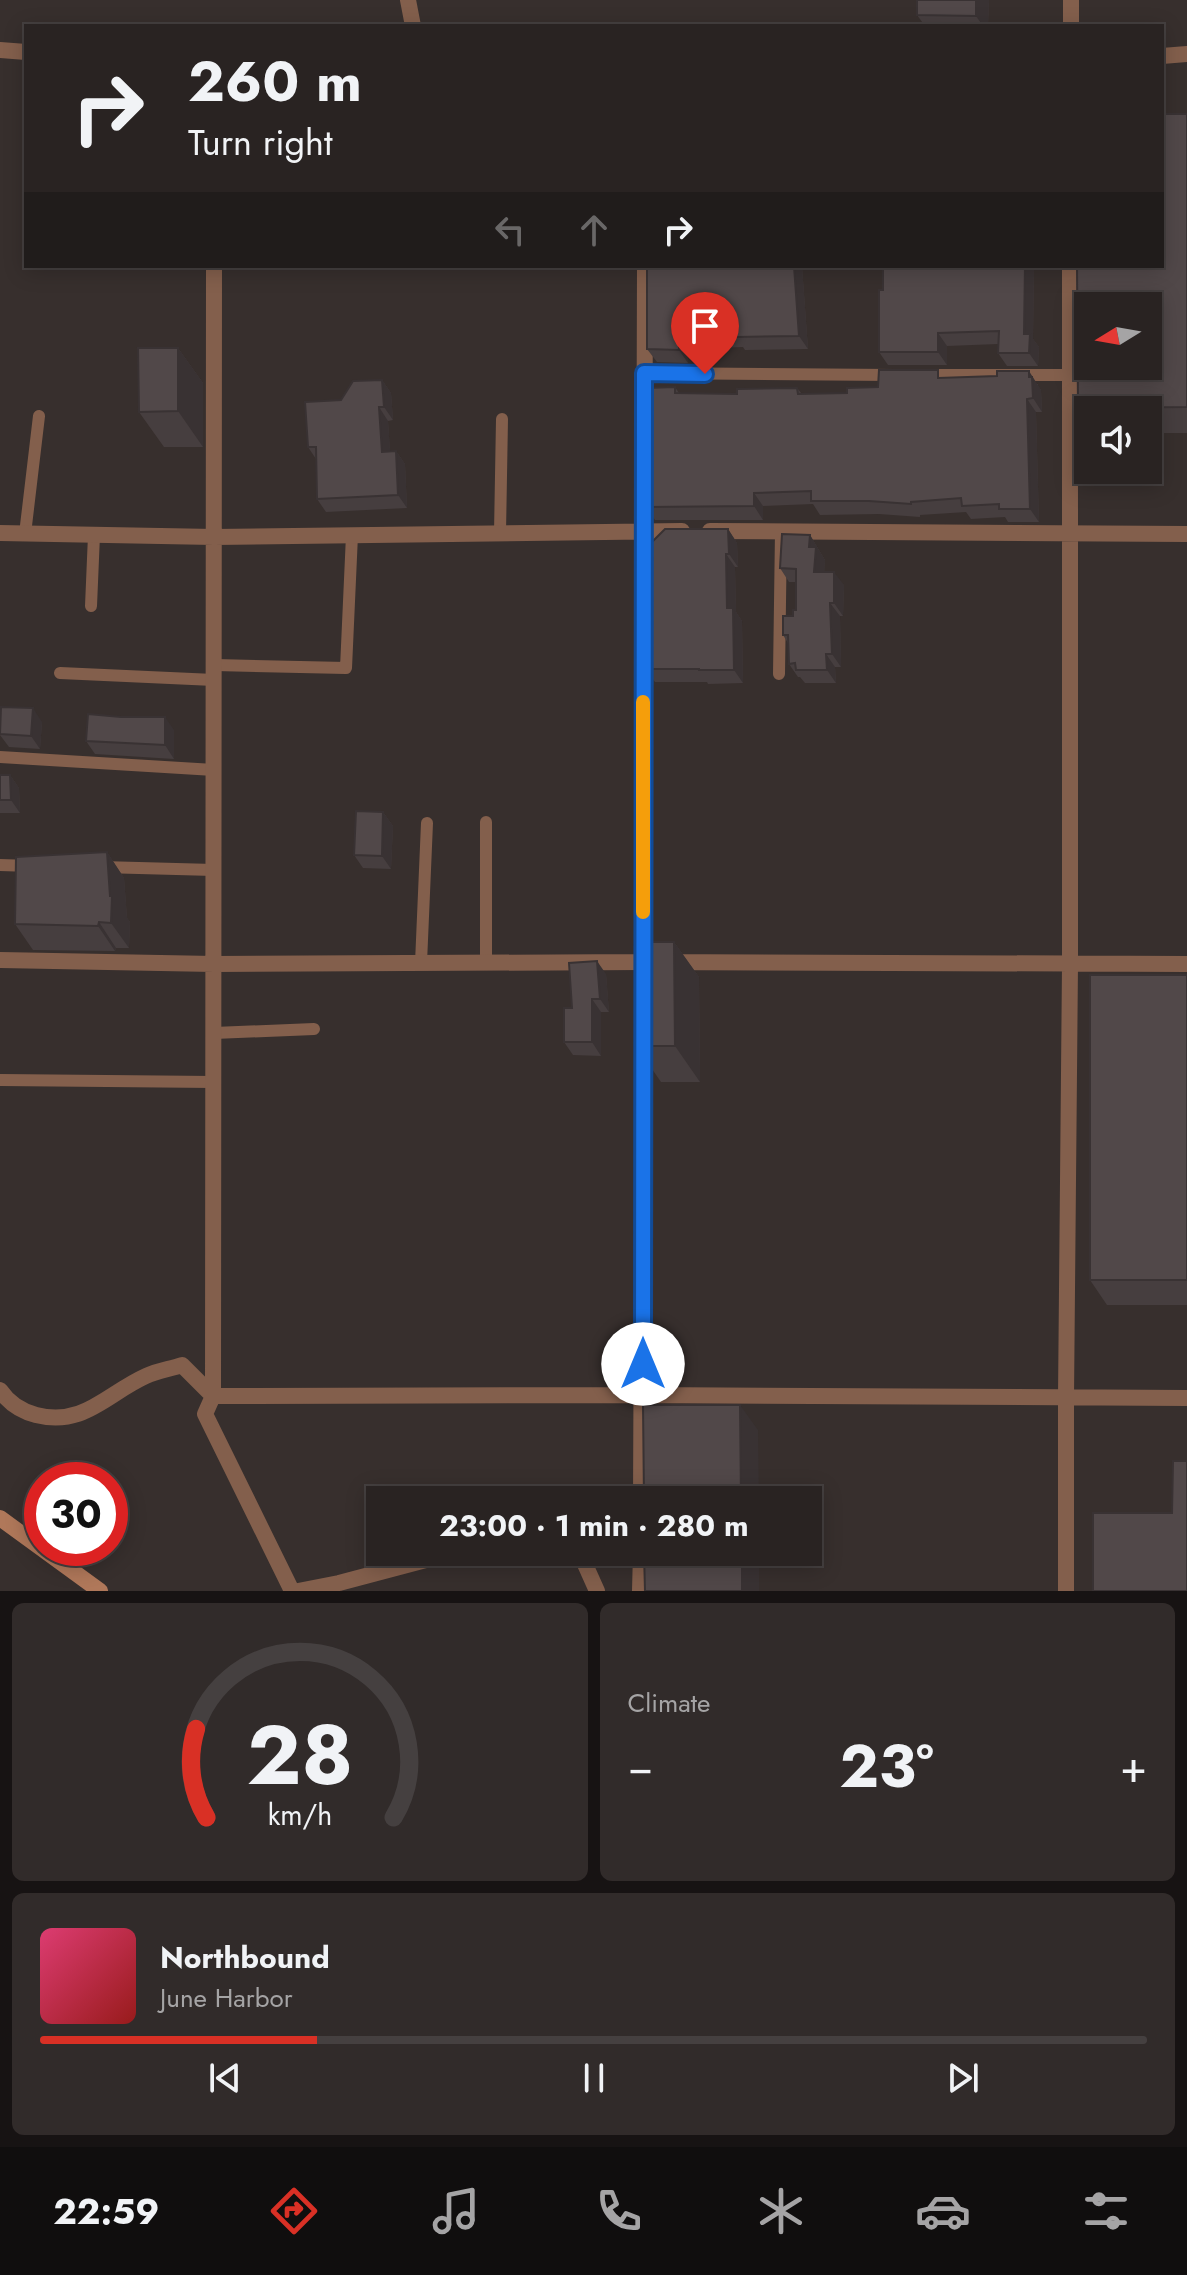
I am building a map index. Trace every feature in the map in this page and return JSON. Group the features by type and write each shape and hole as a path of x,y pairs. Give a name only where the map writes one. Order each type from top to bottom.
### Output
{"street":[{"path":"408,0 413,24"},
{"path":"1071,0 1071,24"},
{"path":"0,50 24,52"},
{"path":"1164,56 1187,54"},
{"path":"214,268 213,1396 205,1414 295,1591 403,1566"},
{"path":"643,970 645,268"},
{"path":"1066,1591 1070,268"},
{"path":"0,533 214,537 643,531 1187,534"},
{"path":"0,960 214,964 486,963 643,970 1187,964"},
{"path":"641,1486 643,1024"},
{"path":"3,1399 31,1414 56,1419 89,1410 146,1376 182,1365 213,1396 1187,1398"},
{"path":"0,1518 100,1591"},
{"path":"586,1566 597,1591"},
{"path":"640,1591 641,1566"}],"lane":[{"path":"644,373 1070,375"},
{"path":"25,534 39,416"},
{"path":"500,533 502,419"},
{"path":"779,674 781,531"},
{"path":"91,606 94,535"},
{"path":"60,673 214,673 346,668 352,535"},
{"path":"0,757 214,770"},
{"path":"486,822 486,963"},
{"path":"421,963 427,823"},
{"path":"0,865 46,866"},
{"path":"92,867 214,870"},
{"path":"214,1033 314,1029"},
{"path":"0,1080 214,1082"}],"building":[{"path":"917,0 976,0 976,16 917,15"},
{"path":"1164,114 1187,114 1187,407 1162,407 1162,396 1078,396 1078,380 1162,380 1162,292 1077,292 1077,268 1164,268"},
{"path":"647,268 794,268 799,336 679,336 679,350 647,349"},
{"path":"883,268 1025,268 1024,334 1030,334 1029,353 998,353 999,331 938,333 938,352 879,352 879,290 883,290"},
{"path":"138,348 178,348 178,411 139,412"},
{"path":"879,370 938,370 938,378 997,376 997,371 1029,371 1033,398 1027,399 1030,509 999,509 999,504 962,506 961,498 911,504 811,501 811,491 754,493 754,506 646,507 646,388 675,387 675,393 737,394 737,389 797,388 798,394 847,393 847,388 878,387"},
{"path":"382,380 384,407 379,407 382,452 396,451 398,495 317,499 316,447 308,447 305,402 341,400 353,381"},
{"path":"665,529 728,529 727,608 733,608 734,670 645,669 646,548"},
{"path":"782,534 810,535 809,547 816,547 814,572 834,572 834,603 830,603 832,654 826,654 827,670 796,670 795,663 789,664 788,635 783,635 783,616 793,616 793,610 796,610 796,569 780,568"},
{"path":"1,707 33,708 31,736 0,734"},
{"path":"88,714 165,717 165,745 86,741"},
{"path":"0,775 10,775 11,800 0,800"},
{"path":"356,811 383,812 382,856 354,855"},
{"path":"107,852 112,896 111,923 99,922 98,926 15,924 16,857"},
{"path":"636,942 674,942 675,1046 636,1046"},
{"path":"597,961 600,999 592,999 592,1042 564,1042 564,1008 572,1008 569,963"},
{"path":"1090,975 1187,975 1187,1280 1090,1280"},
{"path":"643,1405 740,1405 741,1486 644,1486"},
{"path":"1173,1461 1187,1461 1187,1591 1093,1591 1093,1513 1172,1513"},
{"path":"644,1566 742,1566 742,1591 645,1591"}],"slow traffic":[{"path":"643,702 643,912"}],"route":[{"path":"643,1364 644,373 705,374"}]}
